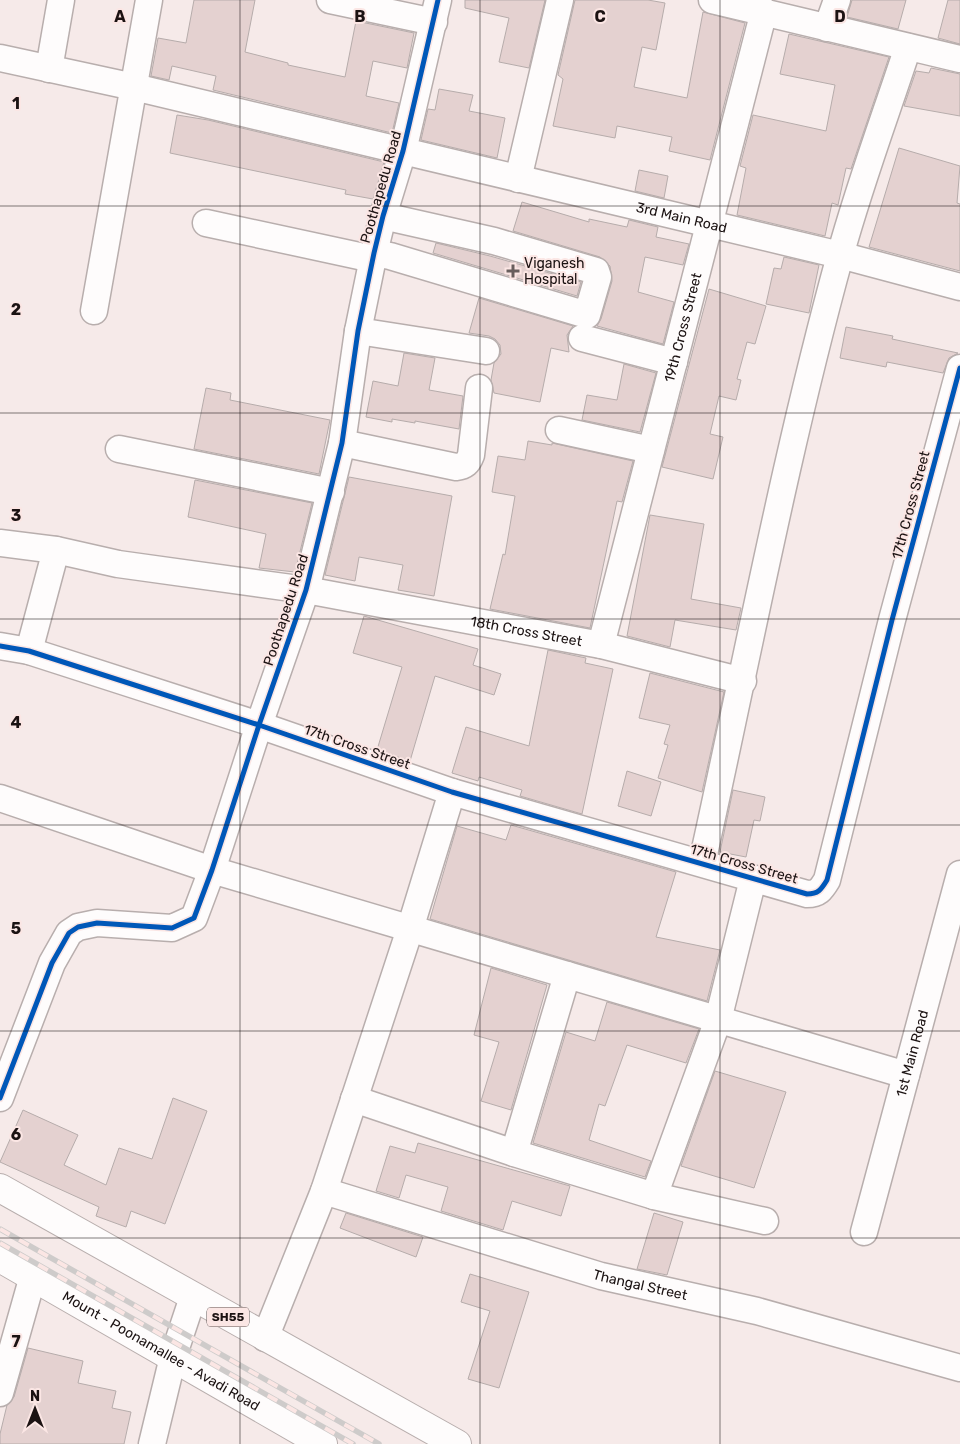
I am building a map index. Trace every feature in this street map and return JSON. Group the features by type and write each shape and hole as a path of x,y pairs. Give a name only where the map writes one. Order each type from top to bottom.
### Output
{"main road":[{"name":"SH55","path":"0,1188 457,1444"},
{"name":"Mount - Poonamallee - Avadi Road","path":"0,1258 323,1444"}],"street":[{"path":"49,69 61,0"},
{"path":"94,312 149,0"},
{"path":"330,0 436,11"},
{"path":"518,179 560,0"},
{"path":"712,0 960,59"},
{"path":"827,28 836,0"},
{"name":"Poothapedu Road","path":"0,1098 52,963 69,933 78,927 97,924 172,928 187,923 194,918 212,870 259,725 306,590 342,443 358,331 373,256 403,152 436,11"},
{"name":"19th Cross Street","path":"601,645 764,11"},
{"path":"702,862 743,681 787,465 840,255 908,47"},
{"name":"3rd Main Road","path":"0,58 134,87 840,255 960,287"},
{"path":"206,223 373,256 390,256 587,315 598,277 596,271 494,241 383,216"},
{"path":"358,331 486,351"},
{"path":"582,338 674,362"},
{"name":"17th Cross Street","path":"0,646 28,652 259,725 452,792 702,862 753,879 807,894 816,894 822,889 827,880 892,620 960,368"},
{"path":"342,443 456,467 462,466 468,462 471,455 479,388"},
{"path":"559,430 651,450"},
{"path":"119,449 331,492"},
{"name":"18th Cross Street","path":"0,543 56,550 118,564 306,590 601,645 743,681"},
{"path":"28,652 56,550"},
{"path":"265,1338 324,1191 410,929 452,792"},
{"path":"0,798 212,870 906,1075"},
{"name":"1st Main Road","path":"864,1232 960,874"},
{"path":"654,1196 718,1020 753,879"},
{"path":"514,1153 567,975"},
{"path":"354,1099 514,1153 654,1196 766,1221"},
{"name":"Thangal Street","path":"324,1191 601,1276 757,1311 960,1368"},
{"path":"0,1393 33,1276"},
{"path":"152,1444 173,1357 193,1297"}],"building":[{"path":"194,0 255,0 245,52 288,63 288,65 345,77 356,21 414,33 407,68 373,61 366,96 399,103 392,133 213,90 216,76 172,66 169,80 151,76 158,38 186,43"},
{"path":"465,0 545,0 529,68 499,62 509,18 465,8"},
{"path":"575,0 648,0 665,3 656,50 642,47 634,87 687,98 703,12 745,23 710,160 669,151 672,137 617,126 615,138 553,126 563,79 558,75"},
{"path":"852,0 906,0 898,29 847,17"},
{"path":"948,0 960,0 960,44 938,38"},
{"path":"789,34 889,57 851,169 846,168 838,205 832,203 825,236 737,215 746,168 740,166 753,115 826,131 835,85 780,74"},
{"path":"931,68 960,74 960,116 904,106 916,71 929,73"},
{"path":"439,89 473,95 469,111 505,118 497,158 421,140 428,109 435,110"},
{"path":"177,115 208,120 384,162 373,199 345,194 346,190 170,153"},
{"path":"899,148 960,166 957,203 960,204 960,271 869,247"},
{"path":"639,170 668,176 664,198 635,191"},
{"path":"522,202 589,222 589,219 627,227 629,220 658,227 656,237 689,244 683,265 645,257 638,292 674,302 663,344 597,326 601,319 612,281 610,266 600,257 513,231"},
{"path":"436,243 581,282 577,296 433,253"},
{"path":"784,257 819,265 809,313 766,304 774,268 781,269"},
{"path":"709,289 766,306 755,344 747,342 737,379 741,380 736,400 719,396 710,434 723,437 713,479 662,467"},
{"path":"479,298 573,326 567,335 569,352 551,348 540,402 494,393 491,380 494,363 501,354 500,345 489,336 469,333"},
{"path":"846,327 893,336 892,339 958,353 949,358 943,373 887,362 886,367 840,358"},
{"path":"404,353 435,358 429,390 463,396 459,429 415,421 415,423 392,419 392,422 366,417 373,381 398,386"},
{"path":"624,364 656,373 640,432 582,420 587,395 617,400"},
{"path":"206,388 231,393 230,400 330,420 319,474 194,449"},
{"path":"528,441 552,445 552,443 633,461 622,502 617,501 590,628 490,609 503,554 505,555 515,496 492,492 498,456 525,460"},
{"path":"349,477 452,496 434,596 398,590 403,565 359,557 355,581 325,575"},
{"path":"195,480 312,503 295,572 259,568 266,534 188,517"},
{"path":"650,515 704,524 691,599 741,608 736,630 675,620 670,647 627,636"},
{"path":"364,616 478,649 473,665 501,674 494,695 435,676 410,761 377,750 402,667 353,653"},
{"path":"548,650 586,658 585,663 613,669 582,814 520,796 522,790 479,777 478,781 452,773 466,727 529,746"},
{"path":"650,673 724,692 702,792 658,778 668,745 664,744 670,725 639,718"},
{"path":"627,771 661,782 651,816 618,806"},
{"path":"733,790 765,797 760,821 754,820 746,857 720,852"},
{"path":"511,825 676,872 656,937 720,950 707,1001 430,919 457,826 506,840"},
{"path":"491,968 547,985 511,1110 481,1101 499,1042 474,1035"},
{"path":"607,1002 699,1029 686,1063 627,1045 605,1106 599,1104 589,1140 651,1161 645,1177 533,1143 566,1032 595,1041"},
{"path":"715,1071 786,1092 754,1188 681,1166"},
{"path":"173,1098 207,1111 165,1224 131,1211 126,1227 96,1216 99,1207 0,1162 23,1110 78,1135 64,1165 106,1185 119,1148 152,1159"},
{"path":"418,1143 570,1186 561,1216 512,1201 503,1230 441,1211 448,1187 406,1175 399,1198 376,1191 390,1146 415,1153"},
{"path":"346,1213 423,1237 416,1257 340,1228"},
{"path":"654,1213 683,1222 667,1275 637,1269"},
{"path":"470,1274 529,1292 499,1388 468,1379 490,1311 461,1302"},
{"path":"28,1348 83,1361 78,1383 116,1391 112,1408 131,1412 124,1444 0,1444 0,1434 7,1405 14,1397"}],"railway":[{"path":"0,1229 379,1444"},
{"path":"0,1243 353,1444"}],"cycle path":[{"path":"0,1098 52,963 69,933 78,927 97,923 172,928 194,918 212,870 259,725 306,590 342,443 358,331 374,253 403,151 438,0"},
{"path":"0,646 29,651 259,725 452,792 807,894 814,893 821,889 827,880 892,620 960,368"}],"place":[{"name":"Viganesh Hospital","path":"513,271"}]}
